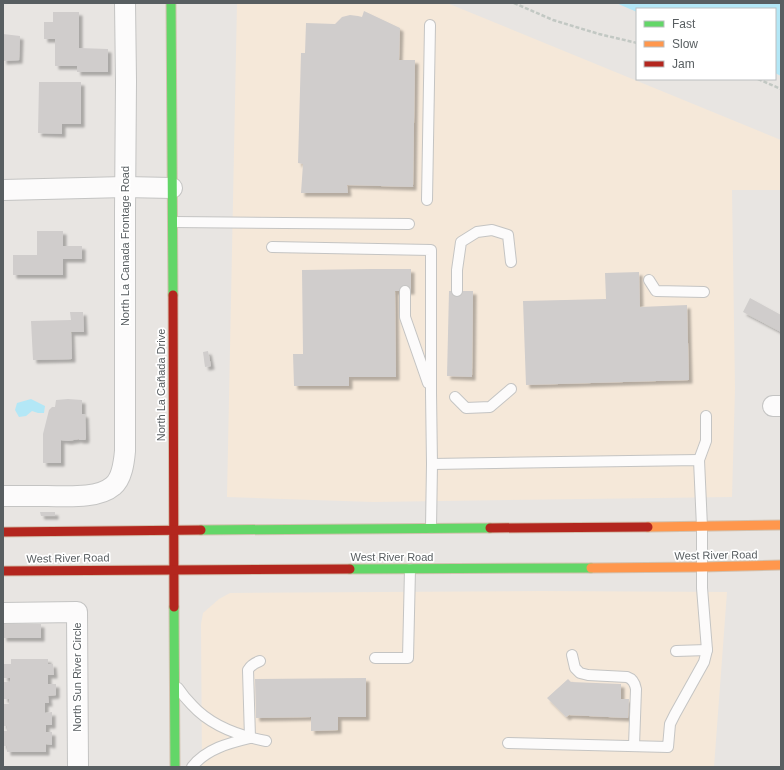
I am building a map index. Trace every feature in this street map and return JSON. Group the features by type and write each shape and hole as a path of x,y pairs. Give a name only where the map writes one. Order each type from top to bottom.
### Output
{"main road":[{"name":"North La Cañada Drive","path":"171,3 175,767"},
{"path":"3,532 702,527 781,525"},
{"name":"West River Road","path":"3,571 702,567 781,565"}],"street":[{"name":"North La Canada Frontage Road","path":"3,496 80,496 102,492 114,486 121,474 125,452 125,3"},
{"path":"3,190 125,187 172,188"},
{"name":"North Sun River Circle","path":"3,613 77,612 78,767"}],"lane":[{"path":"427,200 430,25"},
{"path":"173,222 409,224"},
{"path":"457,291 457,270 461,242 477,232 492,230 508,235 511,262"},
{"path":"272,248 431,250 431,528"},
{"path":"649,280 656,291 704,292"},
{"path":"405,291 405,317 431,393"},
{"path":"455,397 466,408 490,407 511,389"},
{"path":"508,743 668,747 670,724 704,662 707,650 702,588 702,527 699,460 706,441 706,416"},
{"path":"432,464 699,460"},
{"path":"375,658 408,658 410,569"},
{"path":"676,651 707,650"},
{"path":"572,655 575,668 580,673 588,675 627,677 634,681 636,689 634,746"},
{"path":"250,738 248,670 254,663 260,661"},
{"path":"174,684 191,705 202,715 215,723 250,738 266,741"},
{"path":"192,767 209,752 216,748 250,738"}],"path":[{"path":"514,3 553,20 599,34 636,43"},
{"path":"760,80 781,89"}],"shaded area":[{"path":"237,3 447,3 781,140 781,190 732,190 735,389 732,497 373,502 227,497"},
{"path":"541,591 727,592 714,767 202,767 201,624 203,613 219,599 230,593"}],"water":[{"path":"616,3 781,3 781,76 776,74 776,8 636,8 636,12"},
{"path":"31,399 45,406 44,413 32,411 26,416 19,417 15,410 17,403"}],"building":[{"path":"364,11 400,28 399,60 415,60 413,187 347,185 348,193 301,193 303,164 298,163 301,53 305,53 306,23 335,24 342,17 350,15 362,17"},
{"path":"53,12 79,12 79,48 108,49 108,72 77,72 77,66 55,66 55,39 44,39 44,22 53,22"},
{"path":"3,34 20,36 19,60 3,61"},
{"path":"39,82 81,82 81,124 62,124 62,134 38,133"},
{"path":"37,231 63,231 63,246 82,246 82,259 63,259 63,275 13,275 13,255 37,255"},
{"path":"411,269 411,291 395,291 396,377 349,377 349,386 294,386 293,354 303,354 302,270"},
{"path":"639,272 640,307 687,305 689,380 526,385 523,301 606,299 605,273"},
{"path":"449,291 473,291 472,377 447,376"},
{"path":"750,298 781,315 781,332 743,312"},
{"path":"70,312 83,312 84,332 71,332 72,359 33,360 31,321 71,320"},
{"path":"208,351 211,366 205,367 203,352"},
{"path":"56,400 82,400 82,414 85,414 86,438 85,440 61,440 61,463 43,463 43,434 49,410 52,407 55,407"},
{"path":"40,512 55,512 55,516 41,516"},
{"path":"3,624 41,624 41,638 3,638"},
{"path":"11,659 48,659 48,664 53,664 54,675 48,675 48,684 56,684 56,695 48,696 49,703 45,703 45,713 52,712 52,725 46,725 46,732 52,732 52,745 46,744 46,752 7,752 7,746 3,746 3,731 7,731 7,726 3,726 3,709 4,704 9,704 9,699 4,699 4,682 10,682 10,678 4,678 4,664 11,664"},
{"path":"366,678 366,717 338,717 338,730 311,731 311,717 256,718 255,679"},
{"path":"568,679 571,682 621,684 621,699 629,699 628,718 569,715 566,717 547,698"}],"traffic: fast":[{"path":"171,3 173,295"},
{"path":"201,530 490,528"},
{"path":"350,569 591,568"},
{"path":"174,607 175,767"}],"traffic: slow":[{"path":"648,527 781,525"},
{"path":"591,568 781,565"}],"traffic: jam":[{"path":"173,295 174,607"},
{"path":"490,528 648,527"},
{"path":"3,532 201,530"},
{"path":"3,571 350,569"}]}
